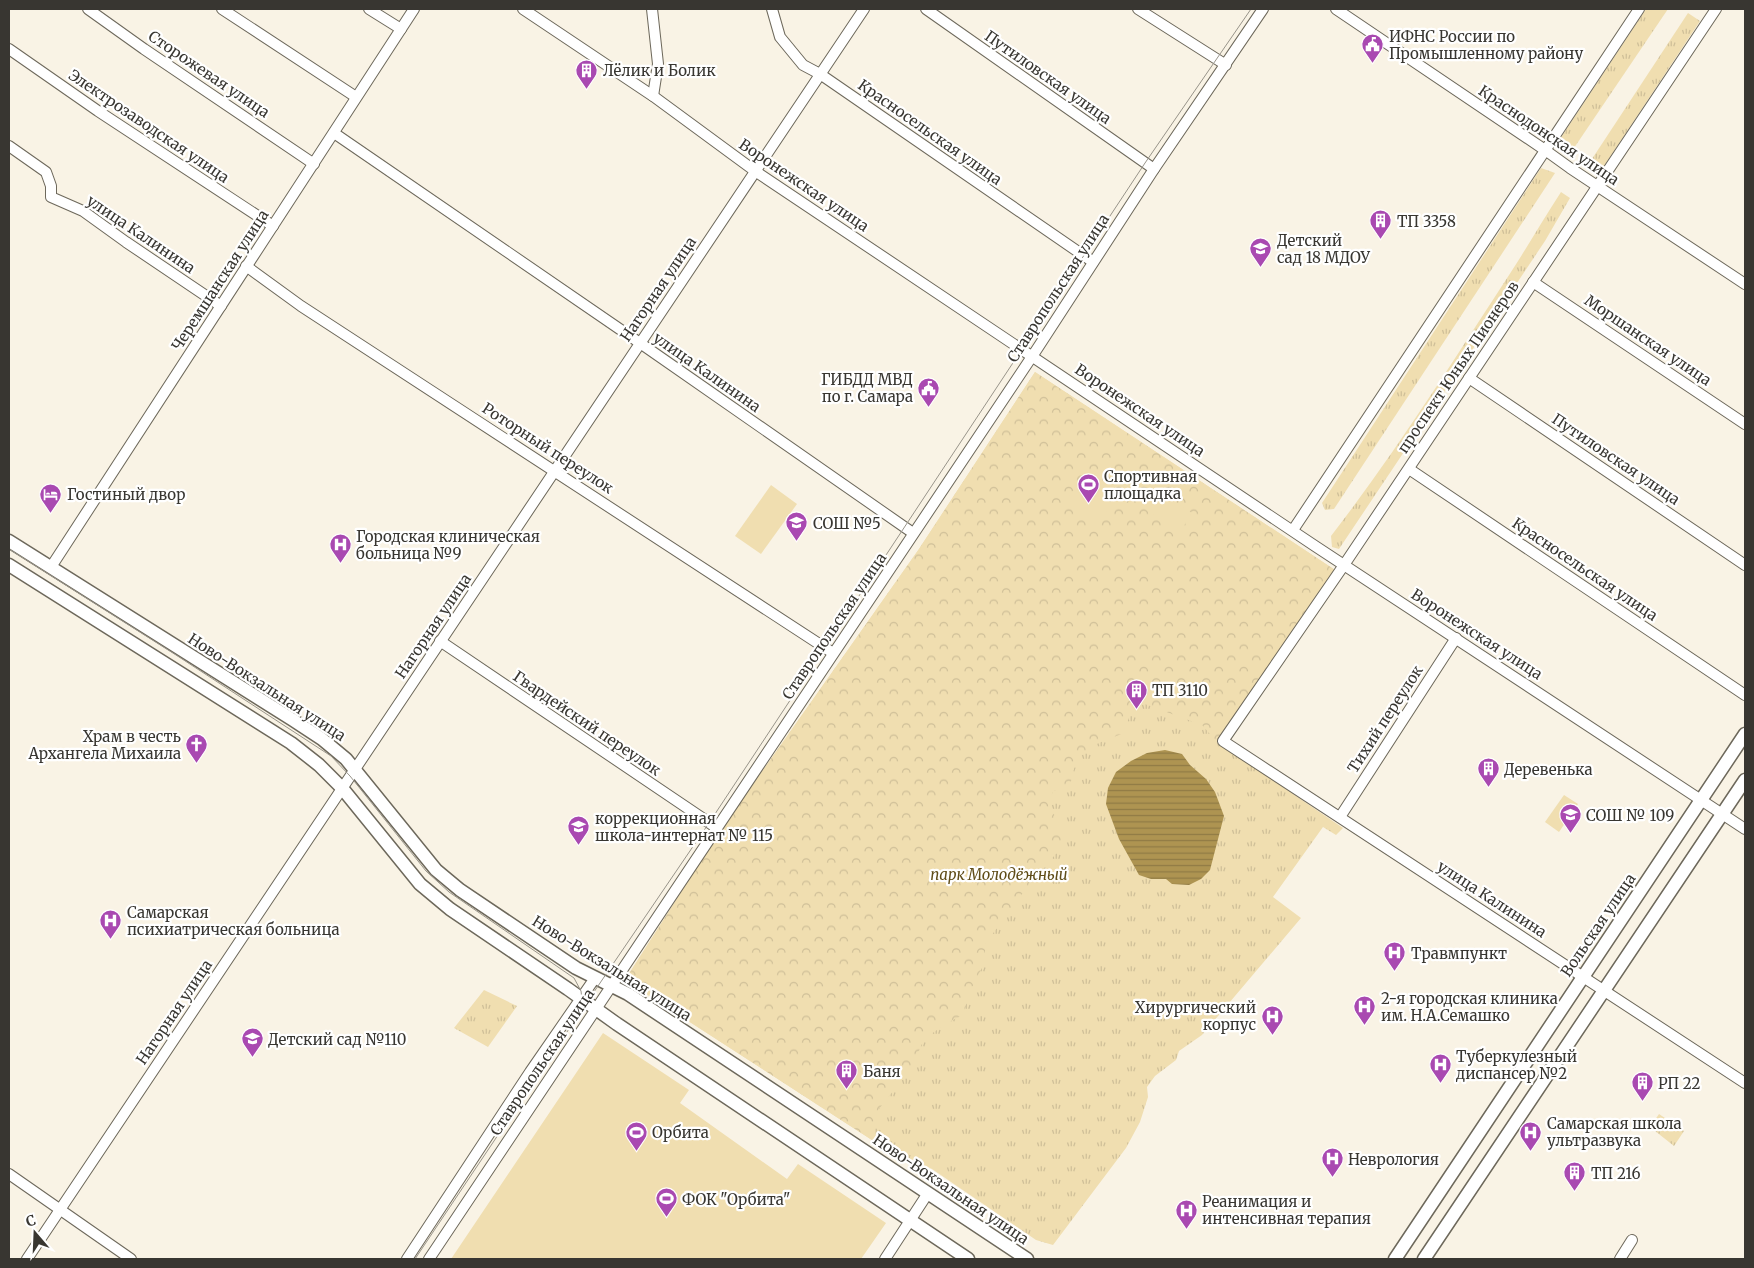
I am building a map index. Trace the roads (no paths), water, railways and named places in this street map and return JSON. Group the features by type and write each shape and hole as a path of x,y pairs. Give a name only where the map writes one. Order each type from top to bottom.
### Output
{"main road":[{"name":"Ново-Вокзальная улица","path":"9,541 322,739 355,769 436,870 460,890 576,968 628,994 1027,1259"},
{"path":"9,565 283,737 319,765 342,788 420,884 450,909 595,1009 968,1259"},
{"name":"Вольская улица","path":"1395,1259 1745,734"},
{"path":"1424,1259 1745,780"}],"street":[{"name":"Сторожевая улица","path":"88,9 314,164"},
{"path":"222,9 356,97"},
{"path":"369,9 401,29"},
{"name":"Черемшанская улица","path":"51,567 414,9"},
{"name":"Воронежская улица","path":"523,9 654,96 755,171 1344,565 1745,830"},
{"path":"652,9 658,64 654,96"},
{"name":"Красносельская улица","path":"772,9 780,37 797,55 803,65 820,74 1093,262"},
{"name":"Нагорная улица","path":"27,1259 864,9"},
{"name":"Путиловская улица","path":"926,9 1154,169"},
{"path":"1138,9 1226,65"},
{"name":"Ставропольская улица","path":"429,1259 1032,356 1154,169 1263,9"},
{"name":"Краснодонская улица","path":"1336,9 1597,187 1745,284"},
{"path":"1292,530 1639,9"},
{"name":"проспект Юных Пионеров","path":"1223,741 1409,469 1597,187 1712,10"},
{"name":"Электрозаводская улица","path":"9,49 98,111 273,226"},
{"name":"улица Калинина","path":"334,133 913,533"},
{"name":"улица Калинина","path":"9,146 46,172 51,186 52,197 83,211 221,306"},
{"name":"Роторный переулок","path":"246,266 301,306 833,653"},
{"name":"Моршанская улица","path":"1533,282 1745,424"},
{"name":"Путиловская улица","path":"1469,378 1745,565"},
{"name":"Красносельская улица","path":"1409,469 1745,695"},
{"name":"Тихий переулок","path":"1340,817 1456,638"},
{"name":"Гвардейский переулок","path":"440,642 717,828"},
{"name":"улица Калинина","path":"1223,741 1745,1082"},
{"name":"Ставропольская улица","path":"407,1259 595,978"},
{"path":"9,1174 131,1259"},
{"path":"885,1259 928,1193"},
{"path":"1620,1259 1632,1240"}],"tram line":[{"path":"415,1259 709,823 1145,163 1251,9"},
{"path":"9,549 331,756 350,776 426,871 449,892 574,978 581,991 583,1008"}],"place":[{"name":"ИФНС России по Промышленному району","path":"1373,64"},
{"name":"Лёлик и Болик","path":"587,89"},
{"name":"ТП 3358","path":"1381,240"},
{"name":"Детский сад 18 МДОУ","path":"1261,268"},
{"name":"ГИБДД МВД по г. Самара","path":"929,407"},
{"name":"Спортивная площадка","path":"1088,504"},
{"name":"Гостиный двор","path":"51,513"},
{"name":"СОШ №5","path":"797,542"},
{"name":"Городская клиническая больница №9","path":"340,564"},
{"name":"ТП 3110","path":"1136,709"},
{"name":"Храм в честь Архангела Михаила","path":"197,764"},
{"name":"Деревенька","path":"1488,788"},
{"name":"СОШ № 109","path":"1570,834"},
{"name":"коррекционная школа-интернат № 115","path":"579,846"},
{"name":"Самарская психиатрическая больница","path":"111,940"},
{"name":"Травмпункт","path":"1395,972"},
{"name":"2-я городская клиника им. Н.А.Семашко","path":"1365,1026"},
{"name":"Хирургический корпус","path":"1272,1035"},
{"name":"Детский сад №110","path":"252,1058"},
{"name":"Туберкулезный диспансер №2","path":"1440,1084"},
{"name":"Баня","path":"847,1090"},
{"name":"РП 22","path":"1642,1102"},
{"name":"Орбита","path":"636,1151"},
{"name":"Самарская школа ультразвука","path":"1531,1151"},
{"name":"Неврология","path":"1332,1178"},
{"name":"ТП 216","path":"1575,1192"},
{"name":"ФОК \"Орбита\"","path":"666,1218"},
{"name":"Реанимация и интенсивная терапия","path":"1186,1229"}],"park label":[{"name":"парк Молодёжный","path":"999,874"}]}
